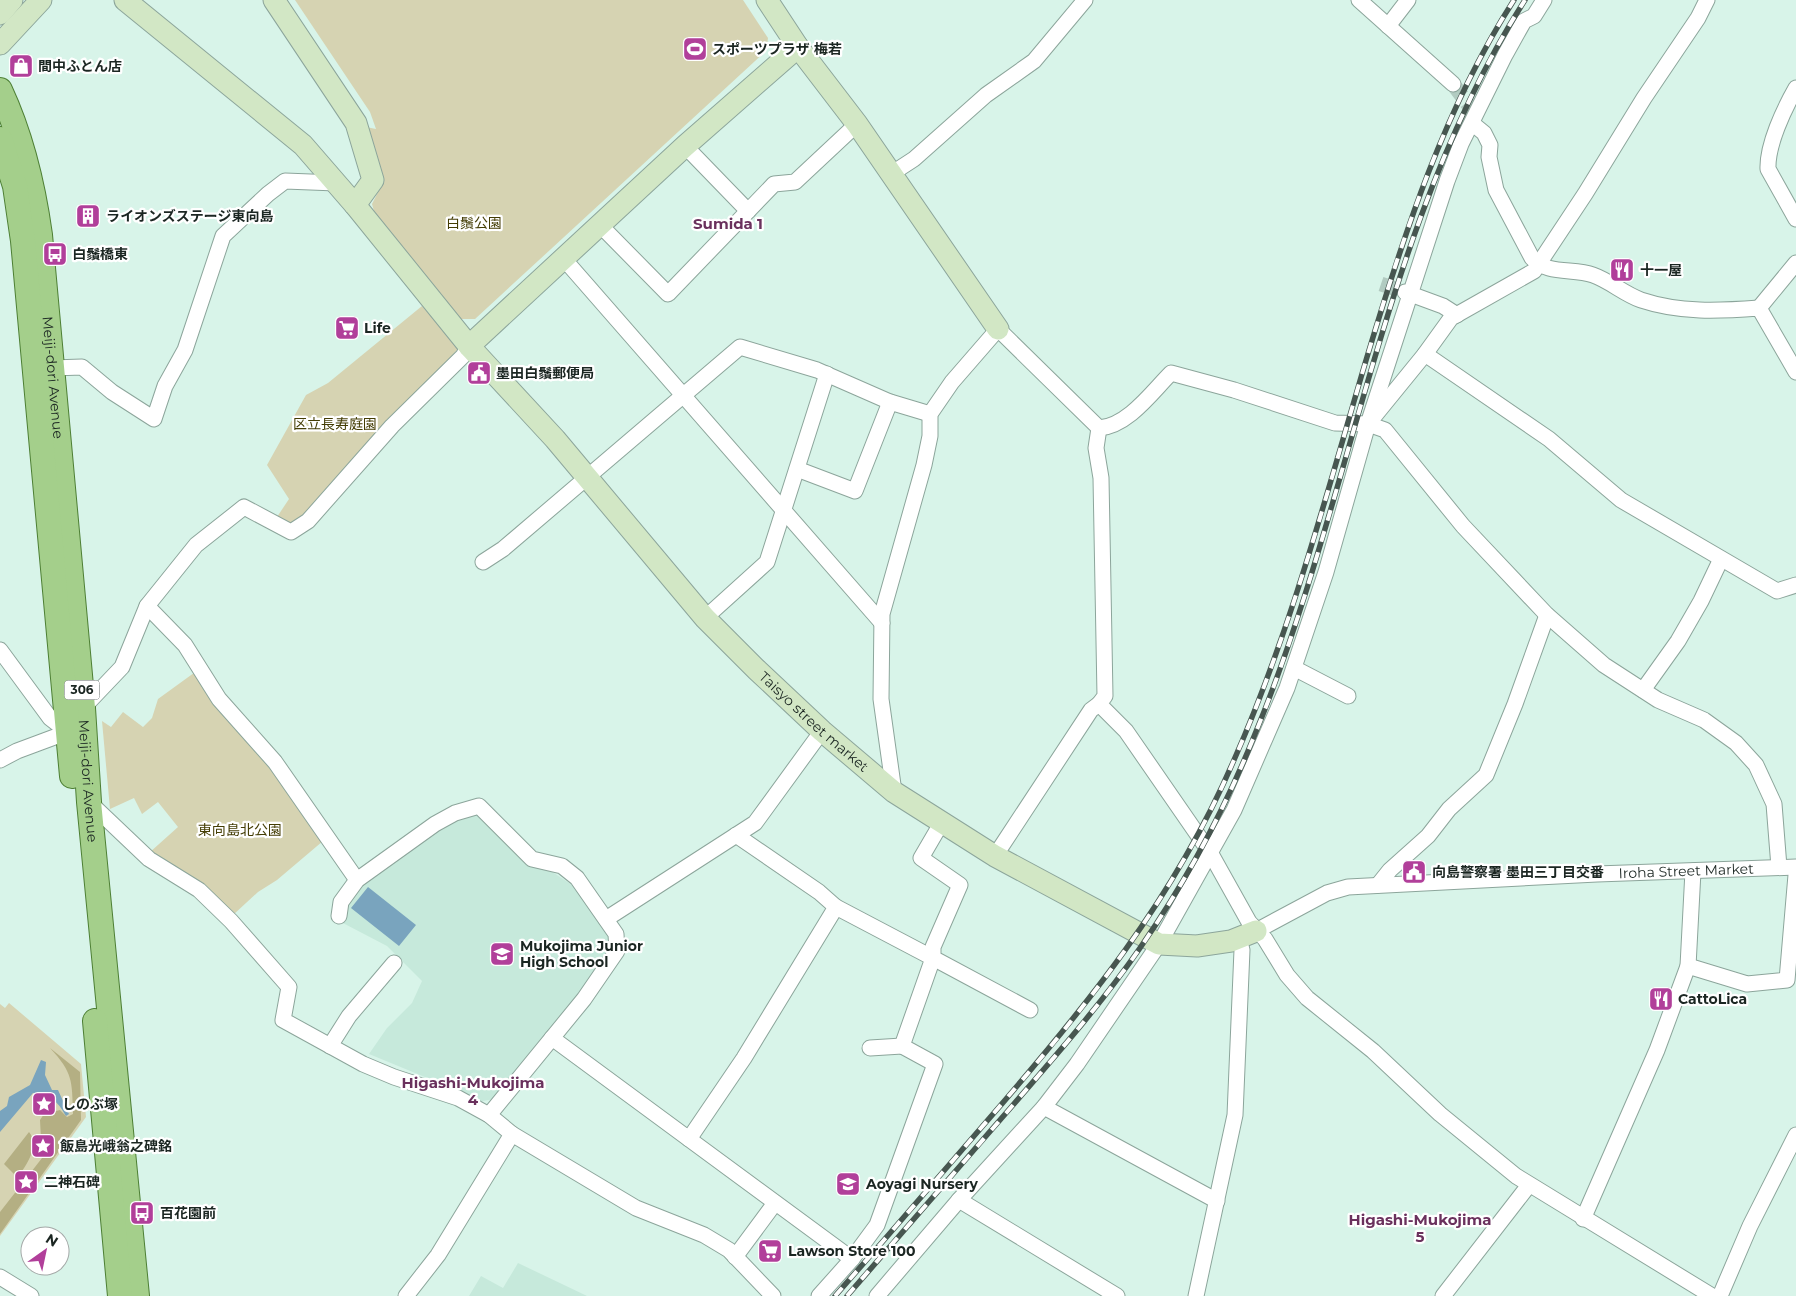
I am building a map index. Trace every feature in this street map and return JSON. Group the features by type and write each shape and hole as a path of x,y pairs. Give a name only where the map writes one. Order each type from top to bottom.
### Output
{"main road":[{"name":"Meiji-dori Avenue","path":"0,90 16,127 33,186 40,235 83,708 89,802 137,1296"},
{"name":"Meiji-dori Avenue","path":"0,139 15,186 23,241 120,1296"}],"street":[{"path":"0,14 12,0"},
{"path":"0,44 41,0"},
{"path":"274,0 356,123 373,180 355,205"},
{"path":"767,0 798,47 857,124 998,329 1099,428"},
{"path":"892,174 914,159 986,96 1034,61 1085,0"},
{"path":"1359,0 1453,84"},
{"path":"1388,26 1408,0"},
{"path":"877,1296 959,1200 1044,1107 1077,1064 1159,944 1211,854 1252,772 1294,668 1326,572 1407,293 1461,144 1473,124 1524,21 1534,16 1544,0"},
{"path":"1368,424 1425,354 1451,318 1534,271 1595,178 1644,98 1698,18 1707,0"},
{"name":"Taisyo street market","path":"127,1 303,145 355,205 468,346 588,476 705,618 822,731 894,792 995,856 1159,944 1197,946 1231,941 1248,934"},
{"path":"83,708 122,667 147,606 196,545 244,507 291,532 308,521 392,426 464,356 468,346 601,226 684,146 798,47"},
{"path":"1796,88 1772,143 1767,161 1768,169 1796,219"},
{"path":"601,226 668,294 774,184 795,182 857,124"},
{"path":"1473,124 1484,132 1490,145 1489,157 1496,190 1532,258 1538,265 1546,268 1573,270 1594,276 1639,299 1661,306 1703,312 1759,308 1796,263"},
{"path":"684,146 748,211"},
{"path":"52,368 82,367 112,392 154,419 165,386 185,350 223,236 268,194 285,182 336,183"},
{"path":"564,259 882,623"},
{"path":"1407,293 1443,306 1457,315"},
{"path":"1759,308 1796,372"},
{"path":"894,792 881,699 882,614 924,465 930,436 930,414 952,382 998,329"},
{"path":"483,562 502,549 740,347 827,374 890,402 930,414"},
{"path":"1425,354 1549,439 1621,500 1777,591 1796,585"},
{"path":"1099,428 1109,427 1131,413 1171,373 1234,390 1335,423 1368,424 1384,430 1463,526 1547,615 1604,665 1658,700 1717,728 1736,743 1756,765 1775,810 1778,867"},
{"path":"705,618 767,562 827,374"},
{"path":"797,469 855,491 890,402"},
{"path":"995,856 1091,710 1105,696 1101,478 1096,448 1099,428"},
{"path":"1643,690 1692,617 1722,559"},
{"path":"147,606 185,645 219,699 275,762 356,880"},
{"path":"1378,885 1390,870 1428,836 1449,809 1486,775 1505,730 1547,615"},
{"path":"0,650 5,667 50,718 68,732"},
{"path":"1294,668 1348,696"},
{"path":"1099,704 1126,731 1211,854 1249,922 1241,960 1235,1115 1196,1296"},
{"path":"606,919 755,823 822,731"},
{"path":"0,760 17,751 68,732"},
{"path":"89,802 150,859 199,890 231,921 289,987 283,1020 363,1064 394,1077 458,1098 489,1115 512,1134 636,1208 704,1235 729,1250 773,1296"},
{"path":"339,916 341,902 356,880 435,824 455,813 479,806 532,859 562,866 578,878 616,934 617,951 584,998 489,1115"},
{"path":"902,1046 934,958 933,947 960,885 922,858 942,822"},
{"path":"736,835 819,892 836,907 1030,1010"},
{"name":"Iroha Street Market","path":"1248,934 1327,893 1348,887 1796,867"},
{"path":"1583,1219 1657,1050 1688,966 1692,871"},
{"path":"1688,966 1748,984 1787,980 1793,959 1796,875"},
{"path":"689,1139 744,1058 836,907"},
{"path":"1248,934 1265,939 1287,976 1308,998 1373,1051 1486,1154 1529,1185 1583,1219 1712,1296"},
{"path":"330,1046 349,1016 394,964"},
{"path":"552,1038 852,1259"},
{"path":"819,1296 852,1259 877,1225 935,1064 902,1046 870,1048"},
{"path":"1044,1107 1217,1201"},
{"path":"406,1296 438,1255 512,1134"},
{"path":"1720,1296 1750,1226 1796,1135"},
{"path":"1443,1296 1529,1185"},
{"path":"959,1200 1117,1296"},
{"path":"735,1257 776,1203"},
{"path":"0,1278 26,1295"}],"shaded area":[{"name":"Mukojima Junior High School","path":"475,812 551,871 578,889 607,928 611,947 606,960 500,1098 477,1102 454,1089 369,1054 387,1028 412,1003 422,981 387,946 341,922 347,901 360,883 438,829"},
{"path":"50,1048 80,1072 81,1120 0,1234 0,1212 42,1158 40,1120 44,1114 60,1110 67,1117 73,1114 70,1078 63,1064"},
{"path":"29,1132 32,1137 33,1149 25,1167 17,1177 4,1164"},
{"path":"518,1263 587,1296 469,1296 481,1276 503,1288"}],"green space":[{"name":"白鬚公園","path":"295,0 743,0 768,38 766,51 475,319 460,319 374,211 372,204 380,188 366,127 376,129 370,112"},
{"name":"区立長寿庭園","path":"422,306 459,348 301,521 290,523 277,517 289,499 267,465 306,395 328,383"},
{"name":"東向島北公園","path":"198,670 276,773 323,841 277,880 258,892 233,915 149,853 178,827 158,802 142,814 134,798 110,809 102,721 111,727 123,712 143,727 152,718 158,699"},
{"path":"9,1003 81,1064 86,1117 0,1236 0,1004 5,1008"}],"water":[{"path":"368,887 416,925 399,946 351,908"},
{"path":"41,1060 46,1062 45,1075 52,1090 58,1090 69,1114 66,1116 60,1106 53,1100 33,1093 0,1132 0,1111 7,1106 9,1097 30,1085"}],"tunnel":[{"path":"1453,84 1476,115"},
{"path":"1381,284 1405,292"}],"railway":[{"path":"835,1296 1023,1079 1092,994 1125,951 1155,906 1184,860 1210,811 1254,711 1291,611 1381,311 1428,173 1446,128 1467,84 1514,0"},
{"path":"847,1296 1046,1067 1110,989 1157,923 1188,873 1216,821 1253,739 1288,647 1318,554 1373,363 1403,268 1437,175 1477,86 1525,0"}],"place":[{"name":"スポーツプラザ 梅若","path":"695,49"},
{"name":"間中ふとん店","path":"21,66"},
{"name":"ライオンズステージ東向島","path":"88,216"},
{"name":"白鬚橋東","path":"55,254"},
{"name":"十一屋","path":"1622,270"},
{"name":"Life","path":"347,328"},
{"name":"墨田白鬚郵便局","path":"479,373"},
{"name":"向島警察署 墨田三丁目交番","path":"1414,872"},
{"name":"Mukojima Junior High School","path":"502,954"},
{"name":"CattoLica","path":"1661,999"},
{"name":"しのぶ塚","path":"44,1104"},
{"name":"飯島光峨翁之碑銘","path":"43,1146"},
{"name":"二神石碑","path":"26,1182"},
{"name":"Aoyagi Nursery","path":"848,1184"},
{"name":"百花園前","path":"142,1213"},
{"name":"Lawson Store 100","path":"770,1251"}],"district":[{"name":"Sumida 1","path":"728,224"},
{"name":"Higashi-Mukojima 4","path":"473,1092"},
{"name":"Higashi-Mukojima 5","path":"1420,1228"}]}
